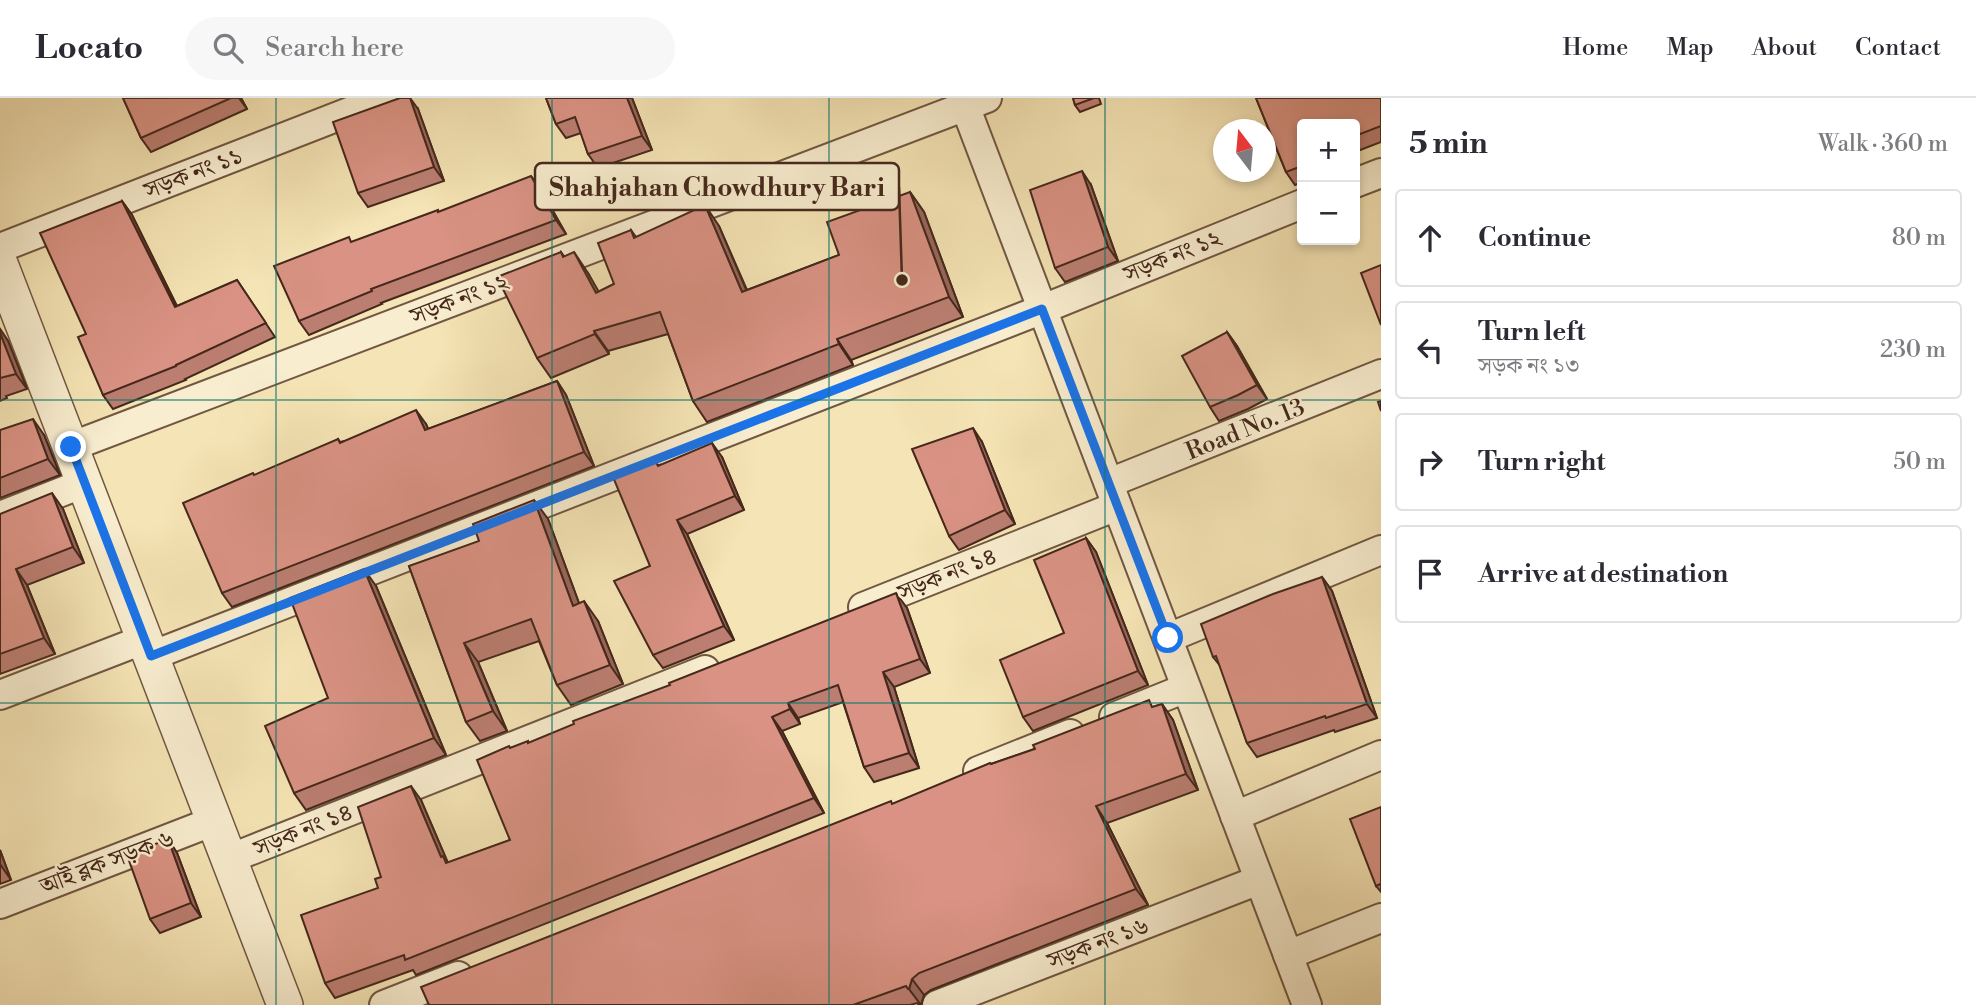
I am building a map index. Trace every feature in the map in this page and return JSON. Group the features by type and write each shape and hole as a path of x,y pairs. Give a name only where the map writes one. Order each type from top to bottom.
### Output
{"street":[{"name":"সড়ক নং ১১","path":"0,248 385,98"},
{"path":"972,101 1042,309 1307,1005"},
{"name":"সড়ক নং ১২","path":"71,447 972,101"},
{"path":"1358,182 1381,173"},
{"name":"সড়ক নং ১২","path":"0,695 148,647 1042,309 1297,206"},
{"path":"0,264 11,323 71,447 285,1005"},
{"name":"Road No. 13","path":"1113,495 1381,374"},
{"path":"0,516 84,483"},
{"name":"সড়ক নং ১৪","path":"834,618 1113,495"},
{"path":"1168,638 1381,550"},
{"name":"সড়ক নং ১৪","path":"229,859 731,659"},
{"path":"954,780 1186,688"},
{"path":"1235,816 1381,755"},
{"name":"আই ব্লক সড়ক ৬","path":"0,904 214,821"},
{"name":"সড়ক নং ১৬","path":"937,1005 1259,880"},
{"path":"1288,955 1381,919"},
{"path":"384,1005 488,964"}],"building":[{"path":"123,98 231,98 141,138"},
{"path":"400,98 410,98 434,167 358,193 333,122"},
{"path":"546,98 627,98 642,136 588,154 575,117 556,124"},
{"path":"1073,98 1094,98 1075,105"},
{"path":"1256,98 1381,98 1381,126 1360,134 1360,119 1297,119 1297,168 1286,172 1276,147 1276,119 1265,119"},
{"path":"1082,171 1108,247 1055,268 1030,190"},
{"path":"531,176 556,220 371,289 372,291 299,321 274,266 349,237 351,242 438,212"},
{"path":"910,192 949,297 837,339 839,344 693,401 660,312 594,331 595,334 537,358 497,277 561,252 563,257 574,252 596,293 614,284 598,243 631,230 634,238 705,205 742,292 839,255 827,222"},
{"path":"122,201 175,307 237,280 266,323 176,366 103,395 78,337 86,334 40,233"},
{"path":"1381,265 1381,325 1361,273"},
{"path":"1227,332 1257,385 1210,407 1182,356"},
{"path":"0,333 16,374 0,378"},
{"path":"557,381 584,452 222,593 183,503 338,439 340,443 416,410 425,430"},
{"path":"33,419 48,459 0,478 0,430"},
{"path":"973,428 1005,510 949,536 912,449"},
{"path":"712,443 735,496 677,520 724,626 653,655 614,581 650,566 613,477 655,460 658,466"},
{"path":"52,493 73,547 16,569 44,638 0,654 0,514"},
{"path":"534,500 573,606 584,601 610,665 557,685 531,619 464,643 493,711 466,722 409,566 479,541 473,524"},
{"path":"1086,538 1138,671 1023,717 1000,660 1064,633 1034,560"},
{"path":"364,569 434,738 294,793 265,726 328,698 290,598"},
{"path":"1322,577 1367,704 1247,743 1216,656 1213,657 1201,624"},
{"path":"896,593 920,659 883,672 909,753 864,767 838,685 788,703 790,709 772,717 814,798 405,960 404,955 325,983 301,915 378,888 375,879 381,877 358,807 411,786 446,863 510,840 477,760 509,746 510,748 528,743 574,724 573,721 670,685 669,683"},
{"path":"1149,700 1152,707 1162,704 1186,774 1096,806 1136,889 919,973 912,979 909,989 906,986 853,1005 429,1005 421,987 891,801 892,804 990,763 1035,749 1033,745"},
{"path":"1381,807 1381,886 1376,886 1350,819"},
{"path":"168,839 191,903 150,919 127,855"}],"place":[{"name":"Shahjahan Chowdhury Bari","path":"902,280"}],"route":[{"path":"71,447 151,656 1042,309 1168,638"}]}
